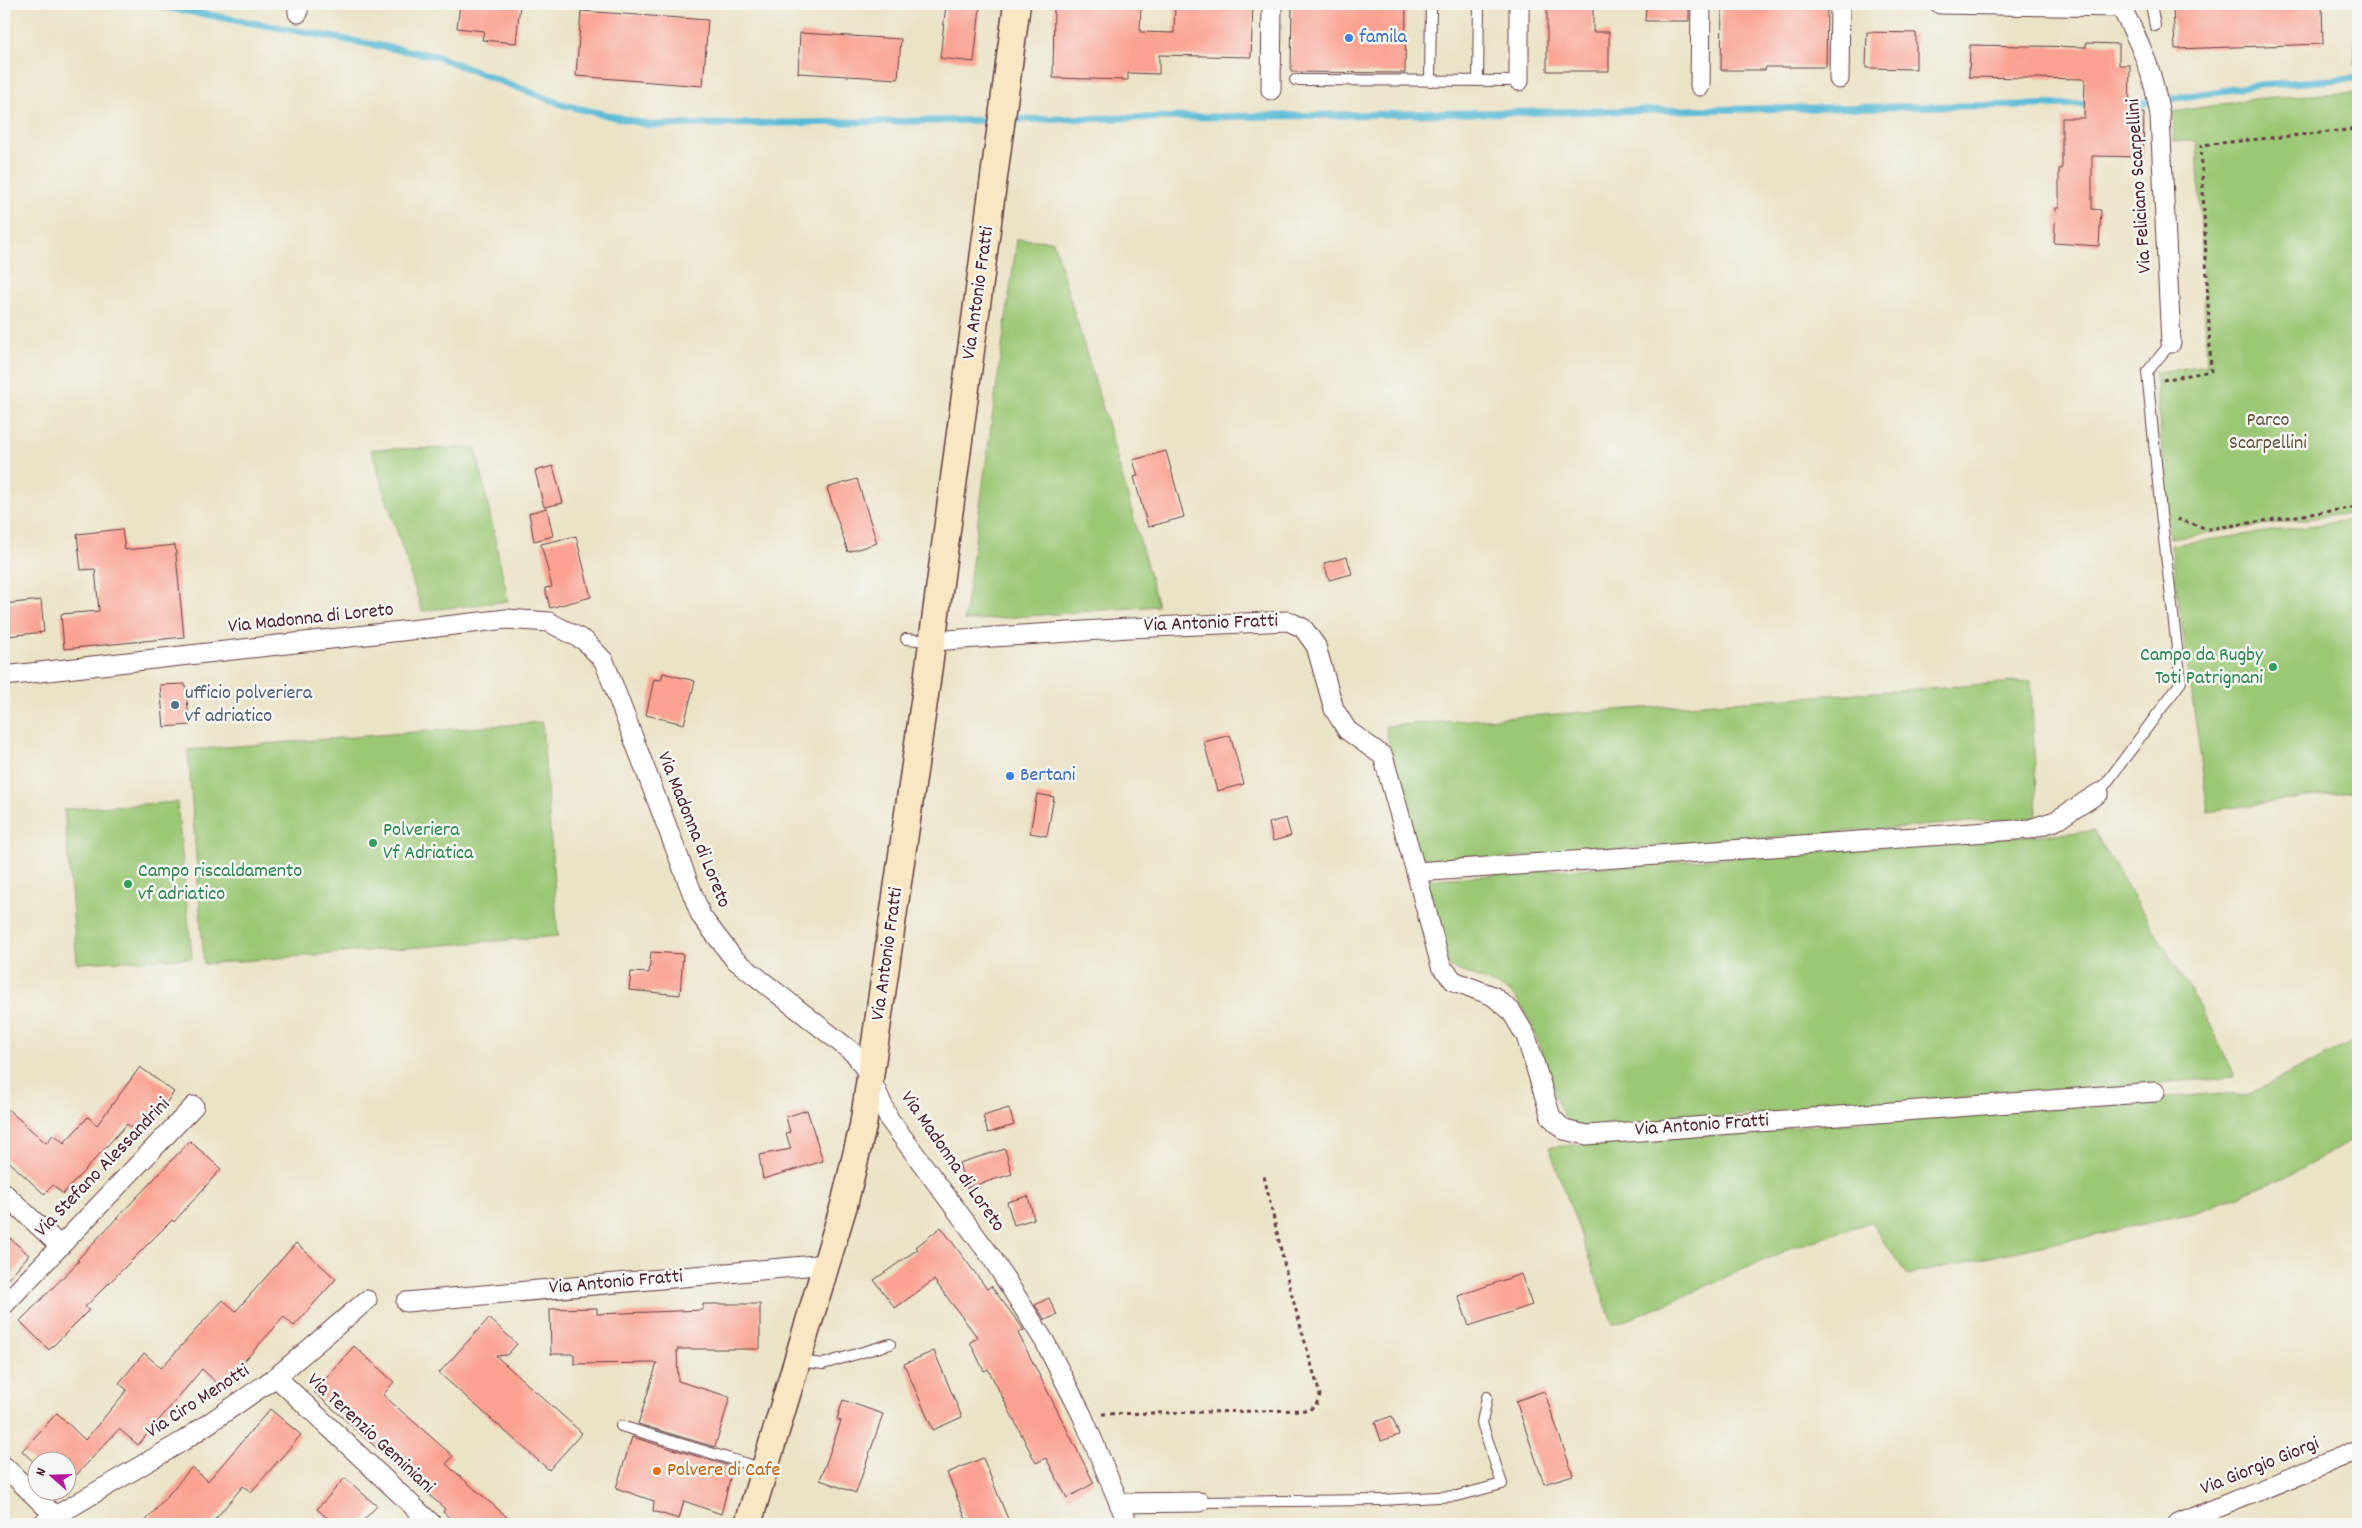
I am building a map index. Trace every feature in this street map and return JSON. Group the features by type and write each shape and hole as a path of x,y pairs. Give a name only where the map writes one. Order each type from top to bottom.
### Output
{"street":[{"name":"Via Antonio Fratti","path":"748,1524 827,1264 850,1182 863,1126 932,641 1017,4"},
{"path":"1271,90 1272,4"},
{"path":"1519,4 1519,81"},
{"path":"1700,86 1701,4"},
{"path":"1839,79 1840,4"},
{"path":"1940,4 2120,6"},
{"name":"Via Feliciano Scarpellini","path":"2120,6 2144,50 2156,84 2160,116 2171,343"},
{"name":"Via Madonna di Loreto","path":"4,676 508,619 549,622 585,641 604,662 701,916 734,959 856,1055 870,1077 889,1118 1018,1297 1045,1342 1082,1415 1128,1524"},
{"name":"Via Antonio Fratti","path":"932,641 1130,628 1288,621 1303,628 1316,646 1334,709 1347,730 1383,756 1441,966 1454,982 1492,996 1512,1011 1526,1036 1551,1117 1564,1130 1587,1135 2156,1092"},
{"path":"1416,872 2030,829 2055,821 2099,793"},
{"name":"Via Stefano Alessandrini","path":"4,1305 194,1106"},
{"path":"4,1193 60,1246"},
{"name":"Via Antonio Fratti","path":"406,1302 827,1264"},
{"name":"Via Ciro Menotti","path":"49,1520 182,1441 276,1377 367,1300"},
{"name":"Via Terenzio Geminiani","path":"276,1377 422,1521"},
{"name":"Via Giorgio Giorgi","path":"2178,1524 2358,1450"},
{"path":"4,1466 49,1520"},
{"path":"1119,1503 1200,1502"}],"lane":[{"path":"1430,80 1431,4"},
{"path":"1478,81 1479,4"},
{"path":"2151,4 2155,26"},
{"path":"1295,80 1519,81"},
{"path":"2099,793 2181,682 2147,372 2171,343"},
{"path":"906,639 932,641"},
{"path":"798,1361 823,1364 890,1344"},
{"path":"1200,1502 1380,1500 1457,1496 1502,1484 1482,1423 1487,1397"},
{"path":"621,1426 765,1469"}],"path":[{"path":"2148,383 2211,371 2201,146 2358,129"},
{"path":"2161,513 2208,530 2358,507"},
{"path":"1082,1415 1309,1410 1316,1405 1320,1395 1290,1289 1264,1176"}],"green space":[{"path":"2357,4 2358,65 2354,65"},
{"name":"Parco Scarpellini","path":"2358,92 2358,512 2170,538 2155,372 2207,365 2197,141 2174,141 2173,112 2260,98"},
{"path":"1017,239 1053,241 1107,422 1158,606 964,621"},
{"path":"476,448 508,601 422,611 371,449"},
{"name":"Campo da Rugby Toti Patrignani","path":"2358,519 2358,790 2208,811 2171,545"},
{"path":"2031,681 2037,817 1437,863 1420,858 1413,844 1385,726"},
{"name":"Polveriera Vf Adriatica","path":"542,722 558,936 204,964 188,750"},
{"name":"Campo riscaldamento vf adriatico","path":"177,802 192,958 77,963 64,809"},
{"path":"2094,831 2210,1023 2234,1077 1591,1127 1569,1124 1553,1092 1537,1040 1523,1008 1508,991 1449,967 1424,880"},
{"path":"2358,1039 2358,1137 2287,1177 2194,1213 1907,1275 1871,1222 1791,1248 1653,1310 1613,1325 1549,1147 2221,1093 2245,1096"}],"building":[{"path":"460,4 520,4 516,43 482,40 484,31 457,28"},
{"path":"946,4 980,7 974,62 940,58"},
{"path":"1054,4 1141,4 1140,32 1174,33 1175,4 1253,4 1251,57 1159,55 1159,74 1128,73 1128,80 1053,78"},
{"name":"famila","path":"1292,4 1406,4 1405,73 1291,72"},
{"path":"1547,4 1593,4 1593,32 1609,32 1609,71 1547,71"},
{"path":"1646,4 1689,4 1689,21 1645,21"},
{"path":"1722,4 1827,4 1826,67 1766,67 1765,70 1721,70"},
{"path":"2322,4 2323,44 2175,49 2173,8"},
{"path":"581,11 708,20 703,86 576,76"},
{"path":"1867,32 1916,33 1916,69 1866,68"},
{"path":"800,33 901,39 898,79 798,73"},
{"path":"2086,43 2119,44 2119,65 2130,65 2129,113 2144,113 2143,157 2092,156 2092,209 2101,210 2099,246 2054,243 2056,208 2059,208 2059,169 2062,169 2062,118 2084,118 2085,79 1969,77 1970,45 2086,47"},
{"path":"1166,451 1184,517 1148,527 1134,477 1138,476 1133,460"},
{"path":"553,466 563,503 544,507 535,471"},
{"path":"857,479 877,543 848,552 827,488"},
{"path":"547,508 553,536 534,541 529,513"},
{"path":"122,529 125,550 175,545 184,637 64,649 61,614 99,611 95,569 81,570 77,534"},
{"path":"576,536 591,597 550,608 545,588 552,587 541,544"},
{"path":"1347,557 1352,574 1329,580 1324,563"},
{"path":"41,600 44,632 7,636 4,604"},
{"path":"663,673 695,681 684,724 646,715 654,679 661,680"},
{"name":"ufficio polveriera vf adriatico","path":"185,684 190,725 164,727 160,685"},
{"path":"1230,735 1244,784 1217,791 1204,742"},
{"path":"1037,794 1054,797 1047,836 1030,833"},
{"path":"1286,818 1291,836 1273,841 1269,823"},
{"path":"651,952 683,954 680,995 629,990 631,972 649,973"},
{"path":"140,1067 174,1092 142,1136 127,1124 63,1194 53,1185 44,1194 4,1157 4,1106 46,1143 54,1134 64,1143 88,1117 97,1125"},
{"path":"1009,1108 1014,1125 988,1133 983,1116"},
{"path":"807,1110 823,1161 763,1179 759,1155 791,1149 786,1133 790,1132 786,1117"},
{"path":"190,1141 221,1169 174,1222 172,1220 85,1307 89,1310 49,1350 20,1321 79,1261 77,1260"},
{"path":"1005,1149 1012,1174 966,1188 959,1163"},
{"path":"1028,1196 1034,1219 1014,1225 1007,1202"},
{"path":"941,1227 987,1289 991,1286 1024,1330 1018,1333 1094,1483 1067,1498 1046,1458 1036,1463 988,1369 984,1371 970,1342 978,1338 934,1280 895,1308 874,1280 918,1249 916,1247"},
{"path":"4,1233 29,1255 4,1283"},
{"path":"296,1243 336,1279 294,1326 284,1317 221,1387 202,1369 138,1445 119,1429 78,1473 78,1450 28,1450 28,1457 22,1451 57,1413 85,1440 127,1390 119,1383 144,1353 161,1368 223,1300 236,1311"},
{"path":"1521,1274 1532,1305 1469,1326 1458,1296"},
{"path":"1049,1298 1057,1315 1045,1320 1035,1305"},
{"path":"703,1304 760,1304 760,1349 677,1349 678,1381 730,1397 715,1447 638,1424 657,1363 574,1364 574,1354 551,1354 550,1309 597,1308 597,1314 703,1310"},
{"path":"489,1318 517,1344 507,1355 496,1356 582,1433 549,1470 439,1373"},
{"path":"354,1346 394,1382 383,1395 453,1456 446,1464 515,1524 457,1524 443,1512 445,1509 314,1392"},
{"path":"934,1351 962,1417 933,1430 904,1364"},
{"path":"1544,1391 1573,1475 1544,1484 1516,1401"},
{"path":"843,1400 883,1414 856,1493 820,1480 841,1421 837,1419"},
{"path":"270,1409 301,1435 251,1492 243,1486 211,1524 143,1524 192,1467 208,1481"},
{"path":"1392,1416 1399,1435 1381,1441 1375,1422"},
{"name":"Polvere di Cafe","path":"632,1437 733,1467 721,1514 684,1501 679,1519 653,1511 654,1501 616,1488"},
{"path":"983,1458 1010,1524 968,1524 947,1473"},
{"path":"345,1478 377,1506 360,1524 334,1524 317,1509"}],"waterway":[{"path":"148,4 435,56 564,105 650,125 2092,104"},
{"path":"2120,103 2143,103 2260,85 2358,78"}],"place":[{"name":"famila","path":"1349,38"},
{"name":"Campo da Rugby Toti Patrignani","path":"2273,667"},
{"name":"ufficio polveriera vf adriatico","path":"175,705"},
{"name":"Bertani","path":"1010,776"},
{"name":"Polveriera Vf Adriatica","path":"373,843"},
{"name":"Campo riscaldamento vf adriatico","path":"128,884"},
{"name":"Polvere di Cafe","path":"657,1471"}]}
